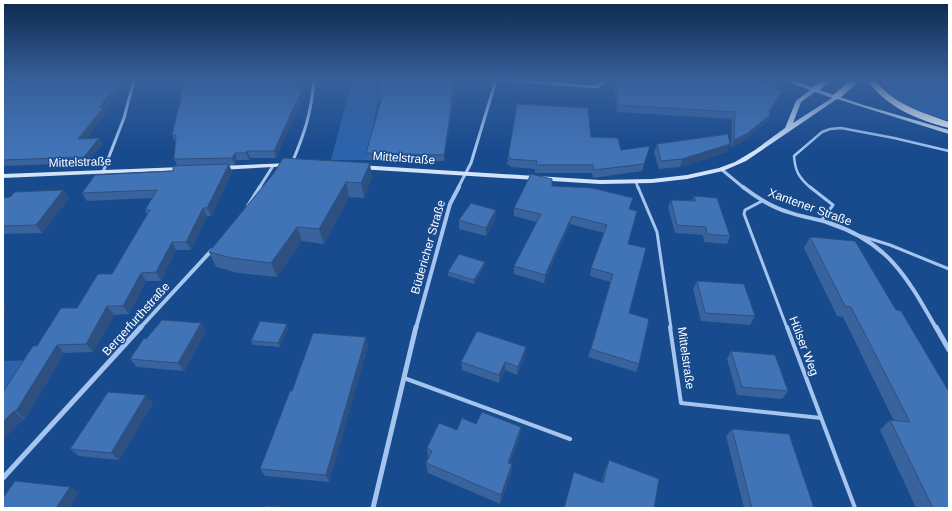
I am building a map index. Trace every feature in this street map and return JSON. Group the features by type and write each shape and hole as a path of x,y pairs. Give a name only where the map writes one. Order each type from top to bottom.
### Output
{"highway":[{"path":"898,104 920,115 949,125"}],"street":[{"path":"103,172 124,118 128,104"},
{"path":"213,168 295,165 312,104"},
{"name":"Büdericher Straße","path":"373,508 404,378 450,204 471,163 489,104"},
{"path":"788,128 798,104"},
{"name":"Mittelstraße","path":"348,166 600,182 636,182 668,179 721,169 749,156 788,128 827,104"},
{"path":"856,104 892,116 949,132"},
{"path":"243,213 273,166"},
{"name":"Mittelstraße","path":"3,176 190,169"},
{"name":"Xantener Straße","path":"721,169 742,187 762,201 786,211 822,220 856,234 875,246 890,259 902,275 949,350"},
{"name":"Bergerfurthstraße","path":"3,478 217,245"}],"lane":[{"path":"822,220 833,205 805,183 795,169 794,156 822,132 830,129 849,129 949,151"},
{"name":"Mittelstraße","path":"636,182 657,232 681,403 821,418"},
{"name":"Hülser Weg","path":"762,201 745,210 744,214 854,508"},
{"name":"Xantener Straße","path":"856,234 890,245 949,269"},
{"path":"404,378 570,439"}],"shaded area":[{"path":"346,104 377,104 367,160 331,160"},
{"path":"905,104 949,104 949,121 920,111"},
{"path":"37,360 3,414 3,361"}],"building":[{"path":"3,104 102,104 99,107 104,107 78,139 99,138 84,157 3,160"},
{"path":"179,104 296,104 274,151 247,151 246,153 235,153 232,158 174,159 176,135 172,135"},
{"path":"380,104 452,104 444,155 366,153"},
{"path":"517,104 588,108 591,137 618,138 621,150 650,146 644,164 594,170 593,165 536,165 537,161 510,159 510,157 508,157"},
{"path":"773,104 768,112 771,114 748,133 734,140 735,112 618,105"},
{"path":"728,134 730,144 682,159 661,161 657,144"},
{"path":"283,158 370,163 361,183 346,182 319,229 297,227 271,263 232,258 209,252 274,173"},
{"path":"229,164 207,208 203,208 186,242 172,242 156,272 141,273 123,306 107,306 86,344 57,345 16,411 14,411 3,422 3,392 33,346 37,346 61,308 77,308 98,274 112,274 150,210 145,210 157,190 82,193 95,175 173,171 173,166"},
{"path":"531,174 552,179 552,186 592,188 633,198 629,209 637,211 628,244 646,248 629,313 649,319 639,364 591,349 613,274 591,268 607,225 572,216 545,275 514,266 541,214 514,208"},
{"path":"63,190 36,225 3,226 3,198 10,197 15,192"},
{"path":"694,196 717,198 730,236 707,234 706,227 677,225 671,200 696,201"},
{"path":"471,203 496,210 486,228 459,220"},
{"path":"810,237 855,241 896,310 901,311 949,392 949,508 933,508 890,420 910,422 851,307 845,306"},
{"path":"459,254 485,262 474,280 448,272"},
{"path":"697,281 744,284 755,316 705,313"},
{"path":"162,320 201,323 178,363 130,359 144,338 146,339"},
{"path":"260,321 287,324 278,343 251,341"},
{"path":"477,331 526,347 518,367 505,362 499,375 461,362"},
{"path":"313,333 366,337 326,475 260,469 290,391 292,391"},
{"path":"731,351 775,355 788,391 742,387"},
{"path":"108,392 146,395 111,453 70,449"},
{"path":"482,412 521,427 508,463 512,464 501,495 426,463 432,451 427,448 439,423 457,430 462,418 476,424"},
{"path":"732,429 789,434 814,508 752,508"},
{"path":"609,460 659,479 654,508 564,508 574,472 603,483"},
{"path":"15,481 70,487 56,508 3,508 3,498"},
{"path":"266,506 289,508 266,508"}]}
